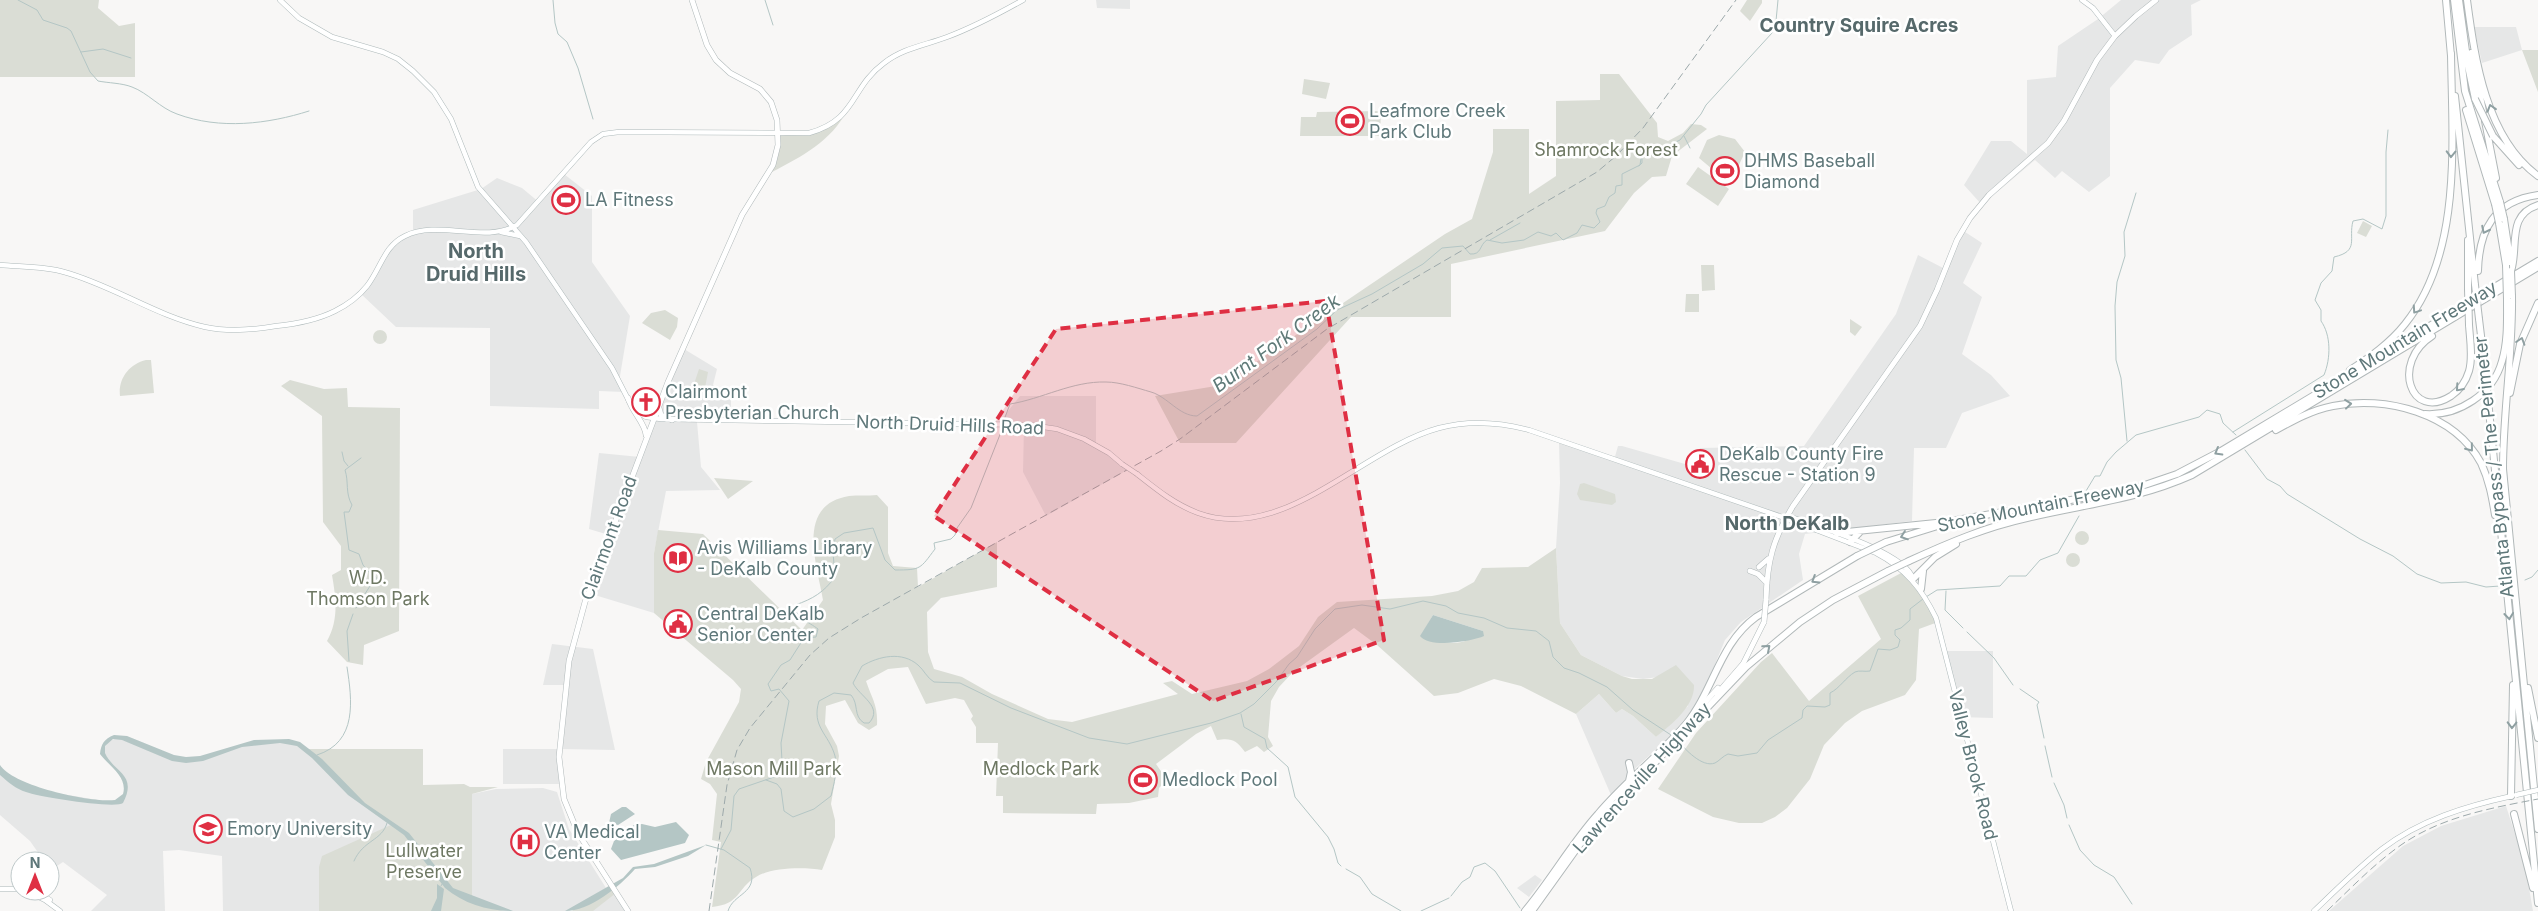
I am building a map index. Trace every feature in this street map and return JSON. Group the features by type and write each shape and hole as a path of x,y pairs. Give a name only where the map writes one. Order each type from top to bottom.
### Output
{"highway":[{"name":"Atlanta Bypass / The Perimeter","path":"2446,0 2450,52 2486,377 2538,905"},
{"path":"2454,0 2464,100 2498,203 2510,262"},
{"path":"2459,0 2468,66 2476,100 2493,136 2517,163 2538,177"},
{"path":"2466,0 2470,46 2498,191 2498,203"},
{"path":"2466,0 2474,49 2496,125 2514,154 2538,177"},
{"path":"2455,12 2465,91 2498,191"},
{"path":"2259,427 2380,349 2404,325 2424,297 2437,267 2447,216 2451,163 2450,52"},
{"path":"2476,284 2479,245 2489,223 2510,204 2538,195"},
{"path":"2239,449 2302,416 2332,406 2360,402 2416,412 2441,413 2460,408 2476,398 2491,384 2499,370 2504,355 2510,298 2510,262 2516,223 2524,212 2538,204"},
{"path":"2469,224 2468,289 2469,325 2470,364 2463,386 2457,392 2441,401 2428,402 2420,398 2414,392 2409,378 2410,361 2418,346 2503,288"},
{"path":"2493,288 2538,256"},
{"name":"Stone Mountain Freeway","path":"1686,724 1704,697 1727,648 1741,629 1756,617 1857,556 1886,542 1957,520 2101,496 2146,485 2192,466 2538,261"},
{"name":"Atlanta Bypass / The Perimeter","path":"2510,262 2503,458 2538,829"},
{"name":"Stone Mountain Freeway","path":"1707,707 1746,667 1800,622 1833,600 1888,571 1962,537 1991,528 2154,491 2192,475 2239,449 2538,267"},
{"path":"2503,458 2508,402 2516,362 2527,326 2538,303"},
{"path":"2416,412 2437,421 2456,433 2470,447 2481,464 2490,487 2505,574"},
{"path":"1837,533 1957,520"},
{"path":"1913,579 1935,557 1949,547 1991,528"},
{"path":"1851,540 1860,532"},
{"path":"1923,570 1923,592"},
{"path":"2515,598 2531,710 2538,738"},
{"path":"2513,795 2514,659"},
{"name":"Lawrenceville Highway","path":"1533,908 1599,822 1707,707"},
{"name":"Lawrenceville Highway","path":"1679,735 1686,724"},
{"name":"Lawrenceville Highway","path":"1533,908 1588,825 1646,765 1670,745"},
{"path":"1628,783 1631,772 1629,762 1636,768 1646,765"},
{"path":"2514,814 2538,905"},
{"path":"1525,911 1533,908"}],"main road":[{"name":"North Druid Hills Road","path":"280,0 299,18 322,32 391,56 418,76 446,110 478,187 524,238 612,368 639,414 654,419 672,420 1030,425 1047,427 1084,439 1109,453 1164,495 1197,512 1221,518 1251,517 1279,511 1427,432 1456,424 1498,423 1529,430 1851,540"},
{"name":"Clairmont Road","path":"628,911 578,833 568,810 560,777 560,741 567,671 578,625 659,406 742,215 768,175 777,155 778,133 776,113 767,96 757,87 730,73 714,56 692,0"},
{"path":"497,231 514,226 591,142 602,134 619,132 809,133 831,126 847,110 870,76 898,53 972,27 1023,0"},
{"path":"2082,0 2093,8 2115,36"},
{"name":"Lawrenceville Highway","path":"1707,707 1743,664 1764,622 1770,556 1773,542 1785,518 1920,326 1957,240 1970,218 1989,195 2035,157 2054,135 2091,71 2115,36 2156,0"},
{"path":"497,231 505,224 504,216"},
{"path":"0,265 64,272 194,324 219,329 248,329 306,321 341,307 368,286 389,248 411,233 425,231 497,231 515,234 524,238"},
{"path":"628,398 632,411 645,427 647,436"},
{"path":"659,406 661,415 672,420"},
{"name":"North Druid Hills Road","path":"1785,518 1794,518 1837,533 1892,557 1912,574 1913,579 1928,600 1936,618"},
{"path":"1758,567 1763,566 1770,556"},
{"path":"1750,571 1758,574 1767,584"},
{"name":"Valley Brook Road","path":"1936,618 2011,911"},
{"name":"Lawrenceville Highway","path":"1686,724 1751,650"},
{"path":"2314,911 2361,866 2412,830 2453,812 2538,790"},
{"path":"46,901 60,911"},
{"path":"50,901 65,911"}],"highlighted area":[{"path":"1326,301 1384,640 1213,701 934,516 1056,329"}],"shaded area":[{"path":"1096,0 1130,0 1130,9 1097,8"},
{"path":"2121,0 2201,0 2191,5 2192,35 2169,50 2159,64 2135,60 2110,88 2110,176 2089,192 2062,171 2055,178 2035,160 1982,205 1964,185 1991,141 2011,141 2027,154 2027,80 2056,77 2058,46 2098,19"},
{"path":"2474,27 2516,27 2522,50 2482,63"},
{"path":"564,174 592,196 592,262 630,316 619,382 624,392 599,391 599,409 490,406 490,328 396,327 360,293 393,243 405,233 413,230 413,210 481,189 497,178 522,188 540,203"},
{"path":"1962,230 1982,243 1963,283 1982,297 1962,354 1991,375 2010,396 1962,413 1946,448 1914,448 1912,521 1805,534 1799,554 1803,580 1741,622 1725,640 1704,691 1693,709 1670,737 1629,774 1614,802 1576,714 1599,694 1616,713 1622,709 1633,716 1656,737 1688,706 1658,677 1643,679 1622,676 1581,655 1560,623 1556,548 1560,483 1559,442 1614,460 1618,446 1622,446 1692,466 1700,448 1804,446 1896,314 1918,255 1945,269"},
{"path":"684,349 717,369 713,385 731,399 731,421 697,422 701,467 720,490 666,491 654,553 654,613 588,593 609,535 589,529 599,453 640,457"},
{"path":"1020,396 1096,396 1096,446 1131,468 1046,516 1023,472 1024,425 997,425"},
{"path":"1433,615 1483,631 1484,636 1452,643 1425,640 1420,636"},
{"path":"552,644 593,649 615,750 560,749 565,685 543,685"},
{"path":"1944,651 1993,651 1993,718 1959,717"},
{"path":"114,735 127,736 174,755 186,757 200,756 254,740 289,739 300,742 322,759 365,803 409,833 453,888 513,911 494,910 477,906 445,888 404,835 348,795 312,758 297,746 280,743 242,747 203,761 186,763 172,761 122,740 113,739 105,746 105,753 123,775 128,786 123,803 117,804 106,805 76,802 34,794 22,791 0,775 0,765 8,773 20,780 36,786 71,796 115,800 123,794 123,782 117,772 100,754 104,742"},
{"name":"Emory University","path":"117,738 160,753 194,760 230,748 277,741 295,743 393,824 472,899 472,794 496,789 543,788 557,792 569,829 606,888 569,911 223,911 222,856 179,850 163,851 165,911 91,911 107,895 63,862 60,864 60,851 37,851 30,841 0,815 0,770 28,788 115,803 125,794 125,781 104,757 104,743"},
{"path":"503,749 560,749 561,784 503,784"},
{"path":"2506,806 2525,865 2533,911 2329,911 2403,846 2441,826"},
{"path":"622,807 626,807 635,814 618,825 609,823 611,814"},
{"path":"676,822 689,835 685,843 621,860 611,849 614,841 634,825 642,824 655,827"},
{"path":"706,845 688,856 655,867 635,869 603,897 584,907 565,911 623,878 633,867 654,864"},
{"path":"1535,875 1542,880 1529,897 1517,888"},
{"path":"437,884 444,889 441,911 431,911 437,898"},
{"path":"612,887 628,911 572,911"}],"green space":[{"path":"0,0 99,0 98,8 119,26 135,23 135,77 0,77"},
{"path":"1747,0 1762,0 1750,21 1740,11"},
{"path":"2522,50 2538,50 2538,92"},
{"name":"Shamrock Forest","path":"1600,74 1619,74 1657,123 1658,137 1668,141 1683,133 1691,124 1701,125 1707,129 1672,156 1666,176 1652,177 1634,193 1605,231 1451,264 1451,317 1351,317 1236,443 1180,443 1155,396 1222,385 1445,234 1472,219 1493,152 1493,129 1529,129 1529,194 1556,176 1556,101 1600,100"},
{"path":"1304,79 1330,83 1326,99 1302,94"},
{"path":"847,110 833,131 815,147 772,172 778,151 778,136 819,131"},
{"path":"1381,111 1380,136 1300,136 1301,117 1316,117 1317,112"},
{"name":"DHMS Baseball Diamond","path":"1719,135 1735,139 1745,152 1730,184 1699,158 1707,140"},
{"path":"1698,167 1729,189 1718,206 1686,184"},
{"path":"2363,221 2372,226 2366,237 2357,233"},
{"path":"1701,265 1714,265 1715,290 1702,291"},
{"path":"1686,294 1699,294 1699,312 1685,312"},
{"path":"665,310 678,318 677,327 670,340 642,323 651,313"},
{"path":"1850,319 1862,327 1855,336 1850,332"},
{"path":"380,330 385,332 387,337 385,342 380,344 375,342 373,337 375,332"},
{"path":"151,360 154,393 120,396 121,384 126,373 134,365"},
{"path":"699,369 708,372 705,388 694,384"},
{"name":"W.D. Thomson Park","path":"290,380 324,389 347,388 348,407 400,408 399,631 364,645 363,665 347,662 327,641 331,633 336,609 332,575 341,570 341,546 323,522 322,416 281,386"},
{"path":"714,478 753,481 728,499"},
{"path":"1584,483 1615,494 1616,502 1612,505 1580,500 1577,494 1580,484"},
{"path":"877,495 888,507 888,553 893,566 917,568 918,587 997,542 997,587 941,598 927,612 928,652 934,669 962,677 992,694 1048,719 1072,722 1178,694 1163,683 1172,681 1192,694 1247,681 1269,669 1299,646 1318,617 1337,602 1432,596 1458,591 1474,582 1482,568 1528,567 1556,548 1560,623 1581,655 1622,676 1632,679 1652,679 1676,665 1694,685 1693,693 1687,707 1656,737 1633,716 1622,709 1616,713 1599,694 1576,714 1521,686 1494,679 1458,693 1434,696 1377,645 1354,628 1293,672 1279,687 1271,701 1268,737 1273,746 1264,752 1257,746 1245,752 1233,741 1226,739 1217,740 1211,726 1196,734 1156,764 1167,780 1159,788 1158,797 1129,803 1097,804 1096,814 1003,813 1003,796 996,796 998,743 976,743 976,727 971,719 973,716 964,700 955,698 926,704 908,667 888,669 866,681 877,712 877,725 869,730 858,723 845,700 826,706 825,724 837,746 839,756 831,804 835,820 835,837 822,870 807,868 770,871 756,877 728,903 712,907 721,842 712,840 717,794 710,784 701,779 706,762 739,702 741,689 733,680 654,613 654,553 658,530 703,534 802,630 823,600 814,554 815,523 821,511 832,502 849,496","holes":["1433,615 1483,631 1475,637 1453,643 1421,636"]},
{"path":"2082,531 2087,533 2089,538 2087,543 2082,545 2077,543 2075,538 2077,533"},
{"path":"2073,553 2078,555 2080,560 2078,565 2073,567 2068,565 2066,560 2068,555"},
{"path":"1903,572 1919,591 1938,622 1919,629 1916,680 1905,695 1862,711 1845,723 1824,745 1810,779 1787,808 1775,817 1762,823 1739,823 1713,817 1658,789 1696,733 1761,662 1772,653 1809,701 1881,639 1858,596"},
{"name":"Lullwater Preserve","path":"306,749 423,749 423,785 464,784 470,787 498,787 472,794 472,900 503,911 319,911 319,867 322,856 393,824 362,803"},
{"path":"612,887 616,893 593,911 572,911"}],"waterway":[{"path":"18,0 37,10 43,20 71,31 90,72 98,81 132,87 177,114 193,119 227,124 261,122 309,111"},
{"path":"553,0 558,34 567,42 578,68 593,119"},
{"path":"765,0 773,25"},
{"name":"Burnt Fork Creek","path":"1004,420 1010,404 1093,382 1123,384 1151,392 1157,394 1179,410 1197,416 1317,329 1337,310 1372,294 1423,264 1442,248 1463,246 1470,254 1474,254 1479,251 1487,240 1502,243 1524,240 1538,232 1551,236 1556,233 1563,240 1577,233 1582,225 1594,228 1600,222 1596,213 1597,209 1605,206 1609,197 1615,193 1616,186 1622,185 1622,174 1640,165 1642,152 1647,150 1657,151 1680,140 1706,105 1772,33 1776,21 1778,0"},
{"path":"81,52 103,49 131,58"},
{"path":"2233,432 2324,375 2329,347 2327,333 2321,321 2321,310 2315,300 2321,283 2332,271 2334,257 2350,248 2353,221 2363,219 2382,229 2386,216 2388,130"},
{"path":"1684,136 1690,148"},
{"name":"Burnt Fork Creek","path":"1639,166 1642,163 1642,159"},
{"path":"2127,441 2121,378 2116,360 2115,306 2117,282 2125,256 2124,232 2136,193"},
{"path":"1490,240 1520,223"},
{"path":"2086,491 2095,476 2100,476 2107,462 2136,435 2199,417 2207,410 2220,414 2223,423 2236,435"},
{"name":"Burnt Fork Creek","path":"721,849 731,830 734,796 739,789 774,777 782,761 781,743 789,701 779,689 771,691 768,684 781,665 790,660 804,638 816,637 818,629 799,616 795,605 818,594 835,577 833,552 835,539 844,533 873,528 885,560 895,570 910,570 919,567 935,549 934,543 951,539 955,535 957,528 971,508 1001,432"},
{"path":"2245,450 2267,479 2280,486 2287,494 2360,539 2393,556 2417,574 2441,583 2466,582 2486,587 2500,586"},
{"path":"342,452 344,461 348,466"},
{"path":"361,458 345,470 352,505 349,512 344,512 349,550 359,554 363,565 369,572"},
{"path":"1926,597 1937,590 2000,586 2009,576 2026,576 2040,560 2058,553 2079,516"},
{"path":"2525,580 2532,577 2538,570"},
{"path":"356,608 370,586 376,583 376,577 373,574"},
{"path":"1946,591 1945,610 1963,628"},
{"path":"1678,741 1694,757 1710,764 1715,763 1728,754 1738,756 1757,753 1768,740 1802,718 1803,710 1807,706 1825,707 1830,705 1830,693 1848,677 1857,671 1870,671 1878,649 1890,650 1898,647 1900,640 1895,635 1895,630 1901,628 1910,620 1910,609 1923,599"},
{"path":"766,780 777,784 781,789 784,811 793,817 814,809 831,796 836,761 817,717 819,701 834,693 851,695 855,702 858,717 864,723 869,723 874,712 869,702 853,683 862,666 890,656 912,661 934,682 960,683 1011,708 1089,738 1127,744 1211,723 1240,713 1254,704 1276,682 1289,664 1297,657 1315,629 1335,609 1362,605 1390,609 1423,601 1446,606 1458,613 1484,618 1507,628 1536,631 1549,641 1553,657 1564,668 1607,687 1633,710 1671,735"},
{"path":"349,661 347,631 353,614"},
{"path":"1967,632 1994,658 2013,685"},
{"path":"317,755 330,749 340,740 346,730 351,706 347,667"},
{"path":"2020,689 2039,702 2037,705 2044,738"},
{"path":"1241,714 1244,727 1265,739 1267,748 1288,767 1295,797 1328,837 1338,863 1341,866"},
{"path":"2045,746 2052,777"},
{"path":"2054,783 2064,805 2067,818"},
{"path":"354,861 362,849 381,834 387,823"},
{"path":"2069,825 2080,850 2094,865 2114,877 2132,904"},
{"path":"706,845 724,850 750,868 751,883 744,893 735,900 728,911"},
{"path":"1451,896 1462,882 1470,877 1474,867 1485,863 1495,871 1520,908"},
{"path":"1346,869 1360,877 1372,894 1401,911"},
{"path":"1421,911 1449,898"}],"railway":[{"path":"709,911 727,785 737,750 750,728 810,655 829,638 861,618 1161,451 1180,439 1327,329 1597,172 1616,156 1643,128 1736,0"},
{"path":"2327,911 2381,860 2416,835 2467,815 2538,799"}],"place":[{"name":"Leafmore Creek Park Club","path":"1350,121"},
{"name":"DHMS Baseball Diamond","path":"1725,171"},
{"name":"LA Fitness","path":"566,200"},
{"name":"Clairmont Presbyterian Church","path":"646,402"},
{"name":"DeKalb County Fire Rescue - Station 9","path":"1700,464"},
{"name":"Avis Williams Library - DeKalb County","path":"678,558"},
{"name":"Central DeKalb Senior Center","path":"678,624"},
{"name":"Medlock Pool","path":"1143,780"},
{"name":"Emory University","path":"208,829"},
{"name":"VA Medical Center","path":"525,842"}],"district":[{"name":"Country Squire Acres","path":"1859,25"},
{"name":"North Druid Hills","path":"476,262"},
{"name":"North DeKalb","path":"1787,523"}],"park label":[{"name":"Mason Mill Park","path":"774,769"},
{"name":"Medlock Park","path":"1041,769"}]}
